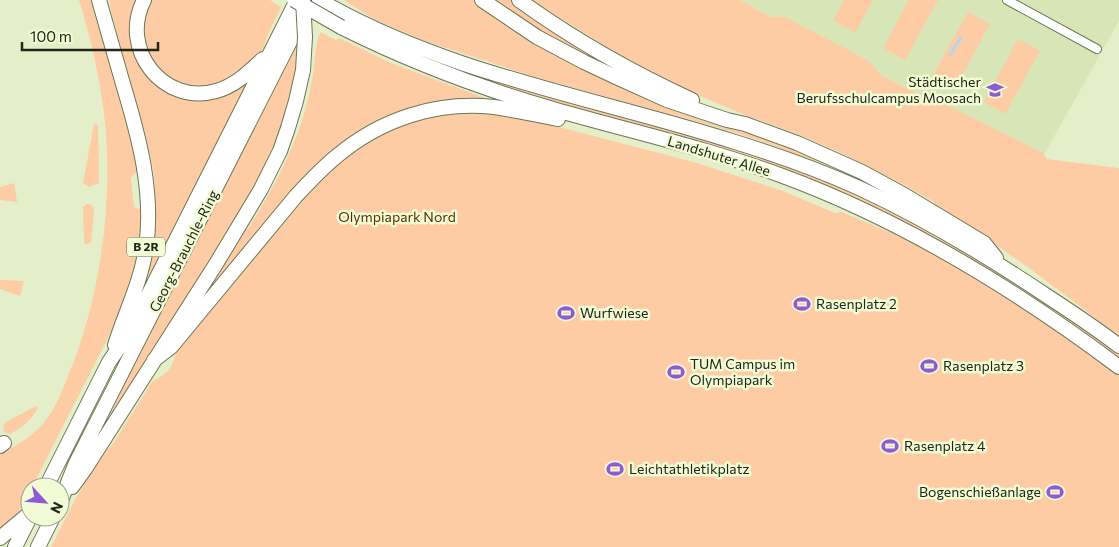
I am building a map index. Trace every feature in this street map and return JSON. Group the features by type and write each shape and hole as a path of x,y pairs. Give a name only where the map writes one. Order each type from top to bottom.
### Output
{"highway":[{"name":"B 2R","path":"98,0 136,127 148,198 148,223 142,271 109,362"},
{"path":"104,0 105,21"},
{"path":"144,0 138,15 136,28 139,50 150,69 160,79 174,88 201,93 229,86 245,75 271,51"},
{"name":"Georg-Brauchle-Ring","path":"51,477 109,362 129,333 296,0"},
{"name":"Landshuter Allee","path":"296,0 344,21 483,71 689,128 786,159 858,188 935,226 1003,267 1069,310 1119,346"},
{"path":"70,490 240,224 261,189 280,151 296,101 302,70 304,45 303,0"},
{"name":"Georg-Brauchle-Ring","path":"70,478 311,0"},
{"name":"Landshuter Allee","path":"319,0 344,21 406,58 479,86 729,158 787,178 851,204 927,242 978,271 1036,308 1119,367"},
{"path":"482,0 538,37 584,62 667,100 726,120 745,124"},
{"path":"519,0 609,58 671,90 745,124 824,154 906,196 984,243 1003,267"},
{"path":"154,360 171,348 296,196 317,174 350,145 381,127 399,118 432,109 468,106 492,107 562,120 607,124"},
{"path":"0,538 20,521"},
{"path":"15,547 25,527"},
{"path":"38,547 48,527"}],"street":[{"path":"1012,1 1097,48"}],"shaded area":[{"name":"Städtischer Berufsschulcampus Moosach","path":"740,0 1119,0 1119,21 1042,158"}],"green space":[{"path":"79,0 91,0 139,169 131,178 134,207 142,211 141,240 132,283 111,332 37,477 20,477 20,510 13,523 0,533 0,453 32,435 46,421 57,402 79,347 96,284 102,252 107,186 107,154 101,92 88,30"},
{"path":"109,0 141,0 136,53 186,95 253,74 176,222 142,293 139,293 155,222 154,174"},
{"path":"152,0 270,0 281,7 263,47 255,59 220,82 209,85 192,85 177,80 164,72 154,60 147,47 144,32 146,16"},
{"path":"343,0 473,0 521,32 831,163 906,203 866,186 862,180 764,142 714,126 541,79 422,40 376,20"},
{"path":"490,0 511,0 540,20 675,97 558,43"},
{"path":"531,0 740,0 770,17 785,17 869,61 881,75 918,94 923,93 1043,153 1047,159 1119,168 1119,336 1032,270 938,208 934,202 906,186 843,154 800,135 688,91 634,64"},
{"path":"844,0 873,0 855,33 833,20"},
{"path":"909,0 938,0 905,60 883,48"},
{"path":"968,12 990,24 956,87 933,75"},
{"path":"339,17 387,41 444,65 782,163 850,191 928,229 1051,305 1119,353 1119,361 1046,308 779,169 705,143 669,135 507,89 415,55 338,19"},
{"path":"321,32 337,41 339,38 391,63 496,102 480,103 360,134 186,323 246,228 248,229 290,152 308,99 314,69 316,45"},
{"path":"299,38 296,73 289,107 277,141 262,174 226,237 90,450"},
{"path":"1018,39 1040,51 1005,114 984,102"},
{"name":"TUM Campus im Olympiapark","path":"450,113 495,113 521,117 697,163 783,191 835,213 842,212 910,241 936,254 1019,304 1119,376 1119,547 51,547 61,527 70,527 70,510 76,498 101,457 112,445 152,382 168,370 176,353 277,228 318,181 344,156 383,132 425,117"},
{"path":"94,124 98,125 99,183 89,187 83,183"},
{"path":"14,183 17,202 0,200 0,187"},
{"path":"87,204 92,205 94,211 91,242 86,245 84,242 83,207"},
{"path":"0,280 24,281 20,296 0,289"},
{"path":"36,406 38,408 36,412 23,426 10,434 4,432 3,425 6,422"}],"waterway":[{"path":"950,55 961,37"}],"place":[{"name":"Städtischer Berufsschulcampus Moosach","path":"995,90"},
{"name":"Rasenplatz 2","path":"802,304"},
{"name":"Wurfwiese","path":"566,313"},
{"name":"Rasenplatz 3","path":"929,366"},
{"name":"TUM Campus im Olympiapark","path":"676,372"},
{"name":"Rasenplatz 4","path":"890,446"},
{"name":"Leichtathletikplatz","path":"615,469"},
{"name":"Bogenschießanlage","path":"1055,492"}],"park label":[{"name":"Olympiapark Nord","path":"397,217"}]}
